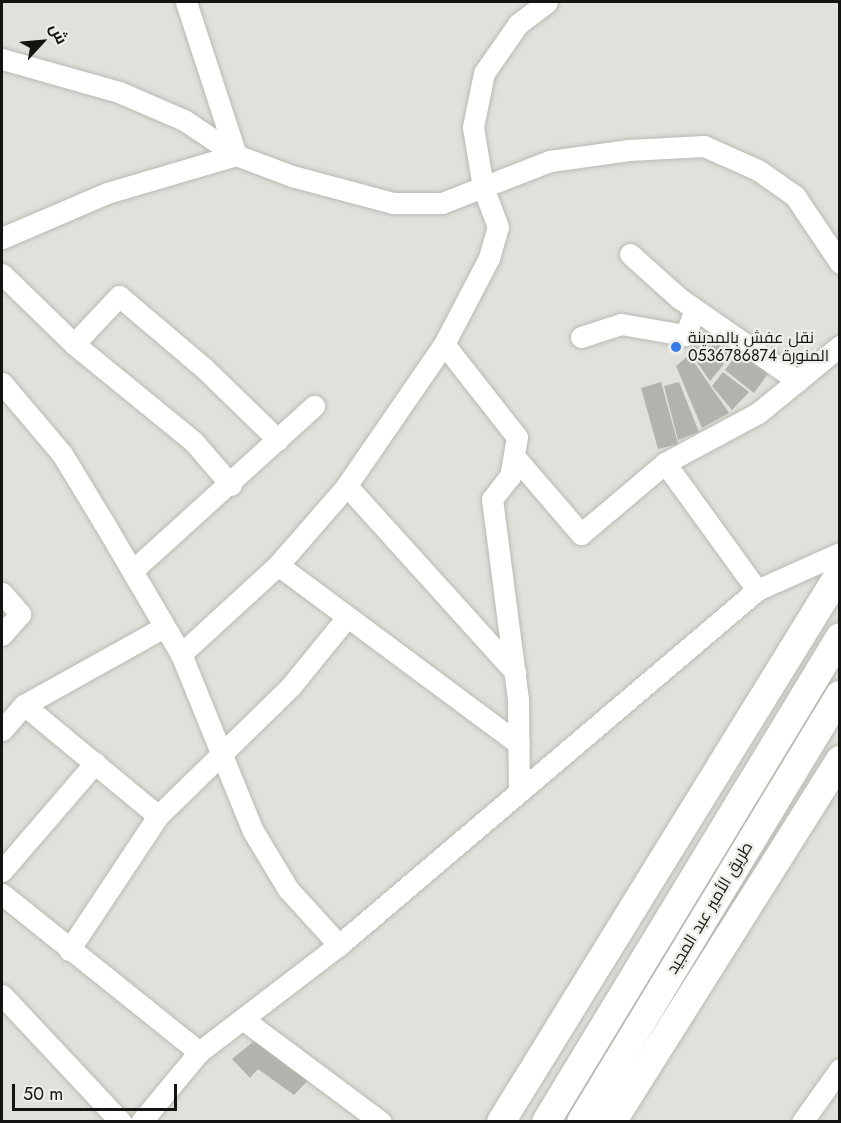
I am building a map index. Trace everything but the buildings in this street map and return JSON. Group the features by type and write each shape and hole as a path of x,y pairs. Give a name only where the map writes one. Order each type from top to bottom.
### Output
{"main road":[{"path":"501,1122 840,573"},
{"path":"546,1122 840,637"},
{"name":"طريق الأمير عبد المجيد","path":"580,1122 840,695"},
{"path":"619,1119 840,760"}],"street":[{"path":"186,2 236,155"},
{"path":"181,654 278,565 347,486 444,344 489,258 498,227 483,187 473,127 484,73 518,24 547,2"},
{"path":"2,59 119,92 184,120 236,155 292,176 393,203 442,203 550,161 629,150 704,146 758,170 795,196 840,263"},
{"path":"2,238 107,193 236,155"},
{"path":"630,255 695,310 798,381"},
{"path":"2,274 74,344 193,441 231,484"},
{"path":"74,344 119,296 204,368 278,440"},
{"path":"581,337 621,324 685,335 695,310"},
{"path":"444,344 517,437 510,476 492,499 515,672 519,792"},
{"path":"514,456 581,534 665,464 758,413 840,346"},
{"path":"2,383 62,453 181,654 223,750 253,831 288,889 339,945"},
{"path":"132,571 231,484 314,406"},
{"path":"665,464 757,590"},
{"path":"347,486 515,672"},
{"path":"141,1122 199,1052 244,1020 339,945 757,590 840,553"},
{"path":"278,565 519,744"},
{"path":"2,593 20,614 2,635"},
{"path":"69,950 158,816 291,686 347,617"},
{"path":"2,730 24,705 164,627"},
{"path":"24,705 158,816"},
{"path":"2,871 95,763"},
{"path":"2,894 199,1052"},
{"path":"2,995 122,1122"},
{"path":"244,1020 381,1122"},
{"path":"802,1122 840,1069"}],"place":[{"name":"نقل عفش بالمدينة المنورة 0536786874","path":"676,347"}]}
